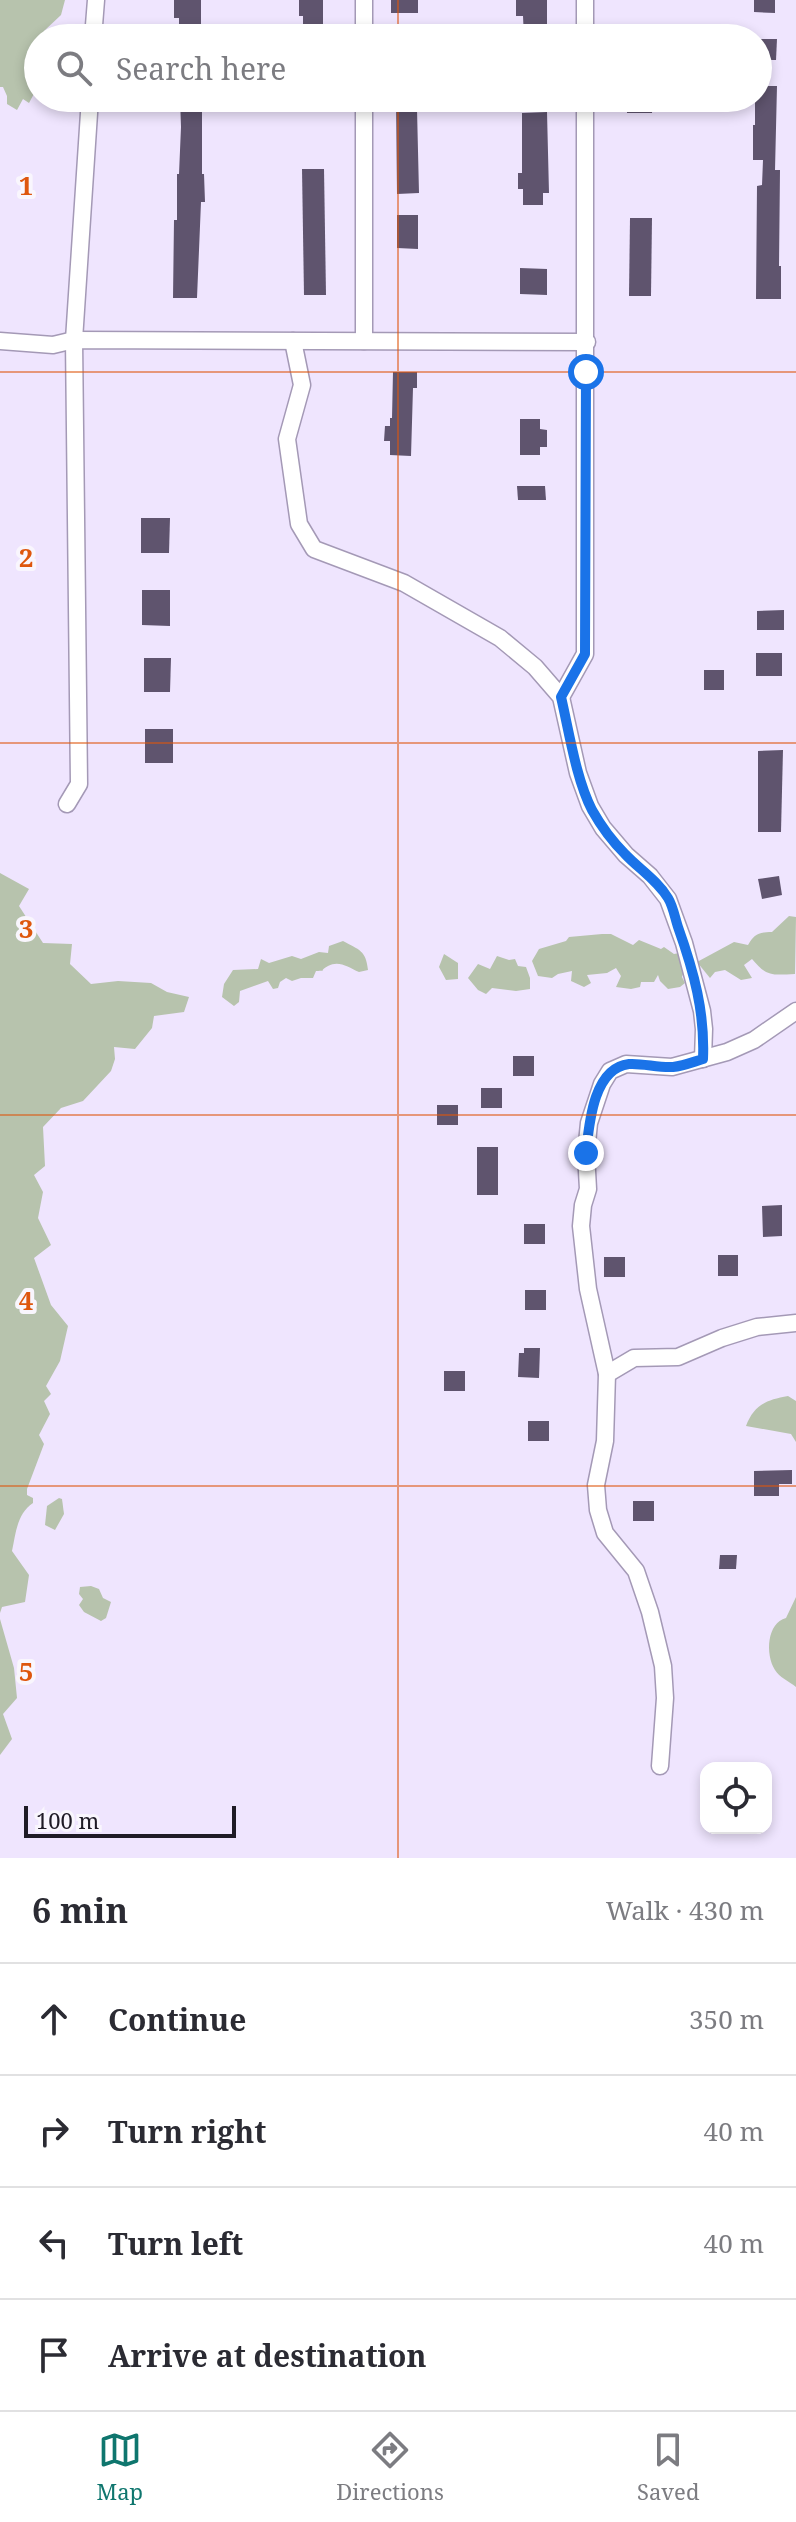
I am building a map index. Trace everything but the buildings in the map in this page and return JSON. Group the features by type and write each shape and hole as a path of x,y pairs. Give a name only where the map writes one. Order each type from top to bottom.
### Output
{"street":[{"path":"94,24 96,0"},
{"path":"364,0 364,24"},
{"path":"585,0 585,24"},
{"path":"67,804 79,784 74,340 89,112"},
{"path":"364,112 364,341"},
{"path":"561,697 585,654 585,112"},
{"path":"0,341 53,345 74,340 587,342"},
{"path":"293,341 302,385 287,439 299,524 314,549 404,583 500,638 535,667 561,697 578,773 590,806 603,828 668,899 684,943 702,1011 703,1059"},
{"path":"660,1766 663,1666 650,1612 636,1571 605,1533 598,1510 596,1485 605,1441 607,1374 588,1289 581,1226 588,1189 586,1153 589,1123 602,1084 610,1071 626,1064 672,1067 727,1052 754,1040 796,1011"},
{"path":"607,1374 634,1358 678,1357 757,1327 796,1323"}],"green space":[{"path":"0,0 65,0 61,15 51,24 24,24 24,100 17,110 7,104 7,96 0,87"},
{"path":"0,873 29,889 19,906 43,943 72,944 70,964 91,984 118,981 151,983 167,992 189,997 184,1012 154,1016 152,1028 135,1049 114,1047 115,1059 111,1071 83,1101 61,1108 43,1127 45,1166 34,1175 43,1192 38,1218 51,1245 34,1258 51,1305 68,1326 60,1361 46,1386 51,1394 44,1401 50,1414 39,1435 44,1444 27,1489 33,1503 20,1518 12,1551 29,1575 25,1602 2,1607 0,1613"},
{"path":"789,916 796,917 795,974 770,974 752,959 744,965 752,978 741,980 725,970 715,972 710,978 697,962 734,942 748,945 755,936 772,932"},
{"path":"611,934 633,945 639,940 661,949 664,947 674,954 679,953 685,968 682,977 685,983 668,989 658,975 654,982 641,982 640,987 616,987 621,976 616,968 607,973 587,975 591,983 584,987 571,981 572,971 552,978 538,976 532,961 539,949 566,941 569,937"},
{"path":"343,941 363,954 368,970 359,972 344,965 332,964 323,971 316,971 313,978 292,981 286,978 278,988 273,989 268,981 240,991 239,1002 234,1006 222,997 224,984 233,970 258,969 261,959 269,963 292,956 301,959 319,952 328,953 329,946"},
{"path":"444,954 458,963 458,979 446,980 439,967"},
{"path":"497,956 515,959 518,966 526,967 530,989 492,988 486,994 478,990 468,978 478,964 490,969"},
{"path":"788,1396 796,1401 796,1442 791,1434 746,1426 762,1405"},
{"path":"62,1499 64,1514 55,1530 45,1525 47,1506"},
{"path":"80,1587 99,1589 103,1598 111,1602 106,1618 101,1621 84,1612 79,1605 83,1599 79,1594"},
{"path":"796,1597 796,1687 775,1670 769,1648 775,1626 786,1618"},
{"path":"0,1619 14,1668 17,1698 3,1714 12,1739 0,1755"}],"route":[{"path":"586,372 585,654 561,697 578,773 590,806 603,828 668,899 684,943 704,1029 703,1059 672,1067 626,1064 610,1071 595,1102 586,1153"}]}
